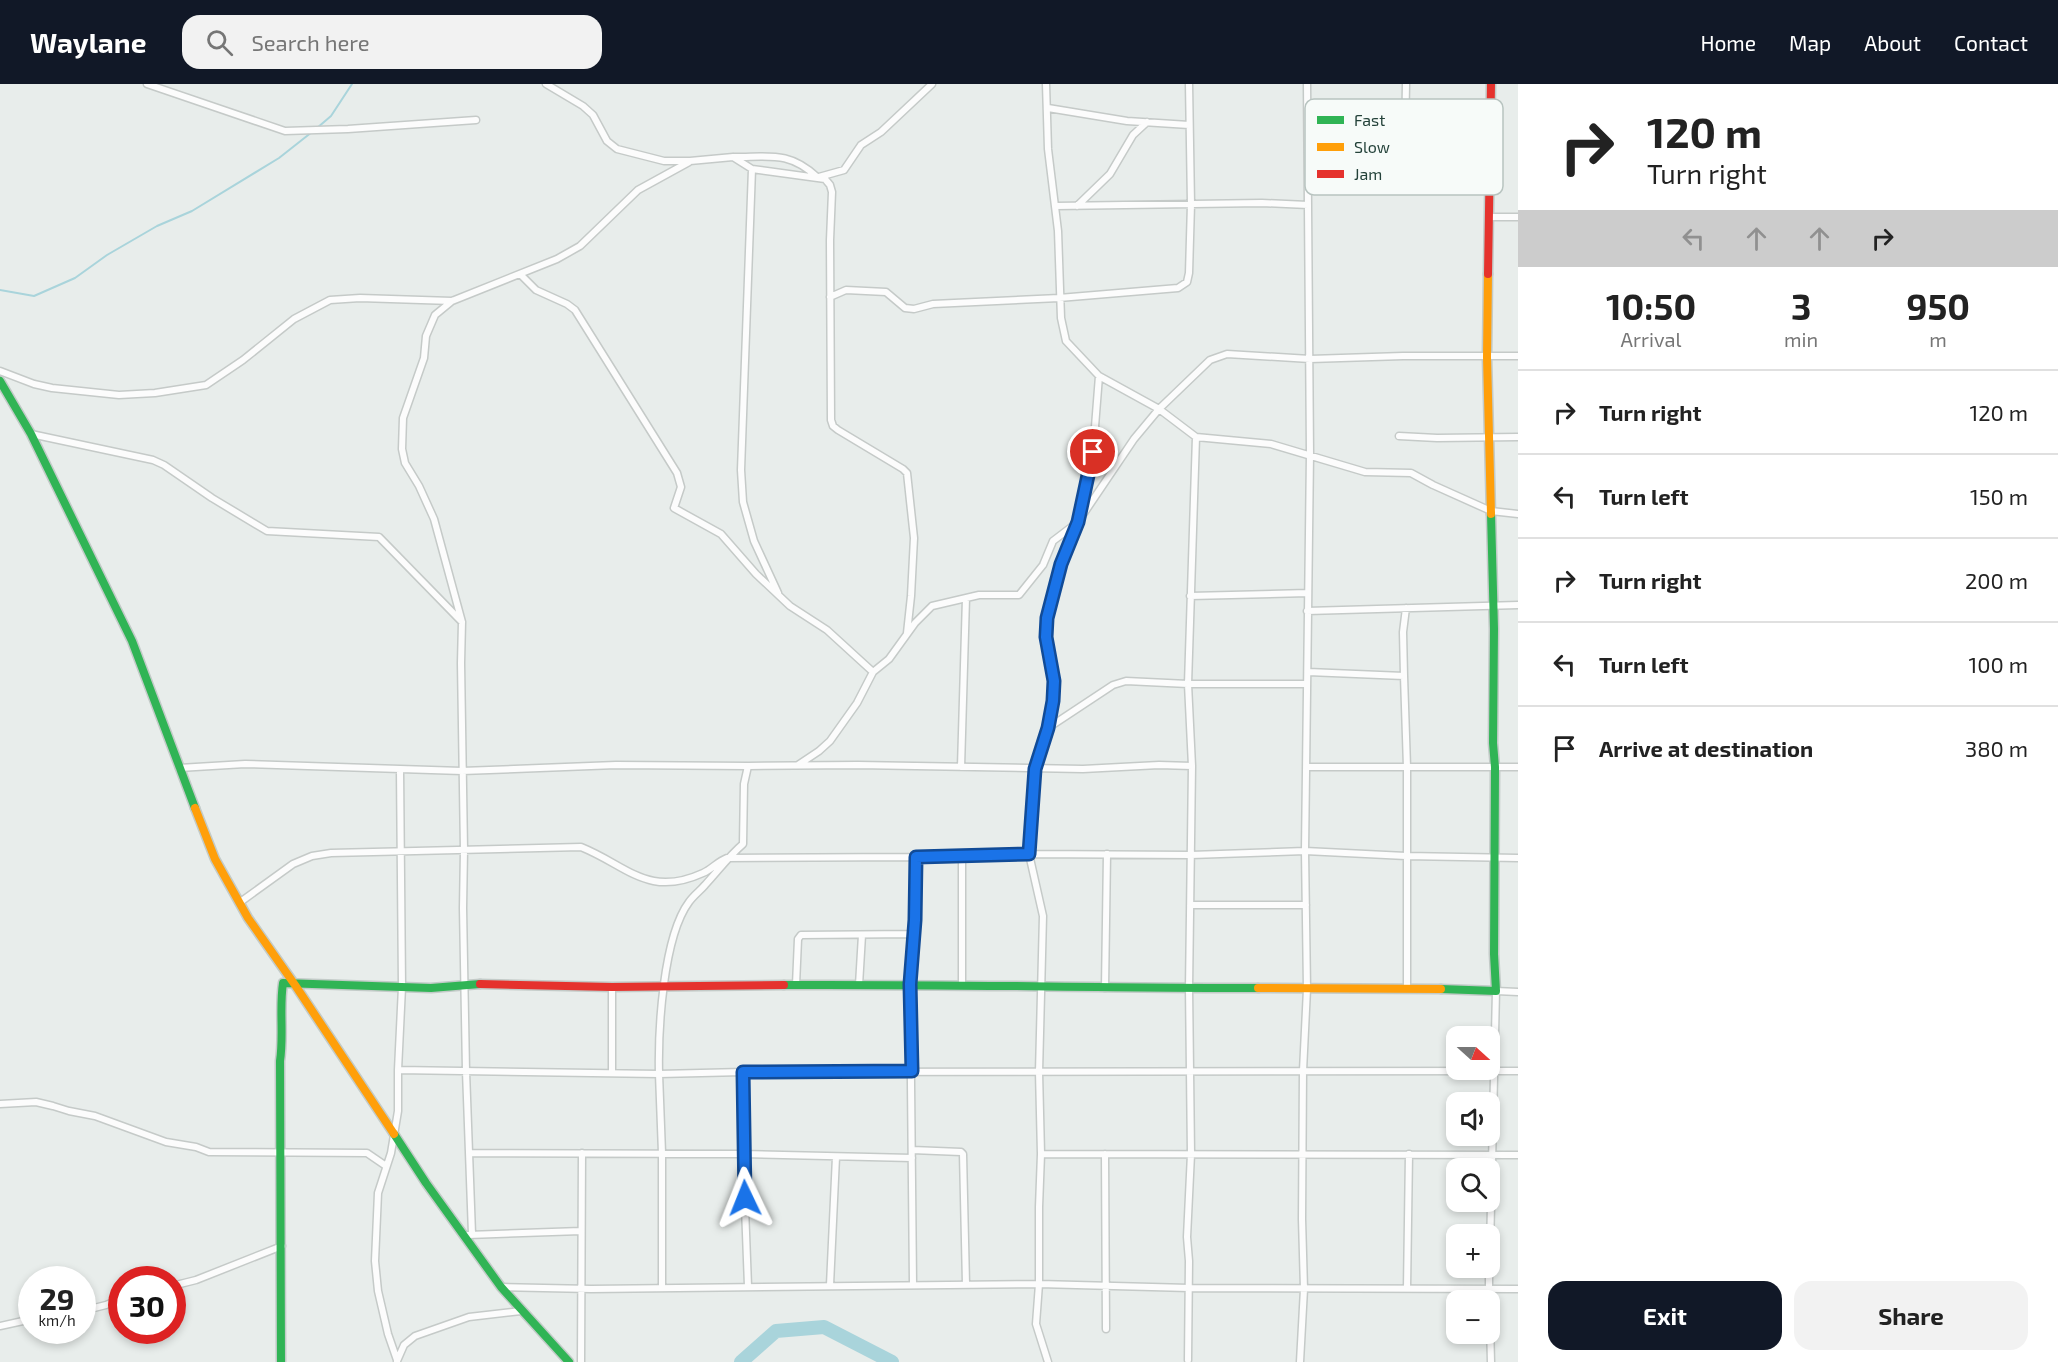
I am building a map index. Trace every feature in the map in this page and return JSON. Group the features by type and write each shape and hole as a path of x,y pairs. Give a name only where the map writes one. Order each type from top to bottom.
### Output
{"street":[{"path":"147,84 285,131 476,120"},
{"path":"546,84 583,106 593,115 607,141 617,149 664,161 690,161 733,156 784,157 806,166 817,178"},
{"path":"817,178 844,170 861,145 881,132 932,84"},
{"path":"1046,84 1048,149 1056,206 1061,318 1066,341 1100,376 1159,409 1196,437 1271,444 1365,472 1411,473 1440,489 1491,511 1518,514"},
{"path":"830,297 846,290 886,292 905,308 914,309 933,304 1059,298 1178,288 1187,282 1189,273 1191,204 1189,84"},
{"path":"1307,84 1307,99"},
{"path":"1406,84 1406,99"},
{"path":"1491,84 1491,99"},
{"path":"1048,108 1127,121 1189,125"},
{"path":"1076,206 1110,174 1133,135 1147,122"},
{"path":"733,156 752,169 825,179 830,184 832,192 831,420 833,426 838,430 903,469 909,479 914,537 907,634"},
{"path":"468,1235 469,1153 463,908 462,622 434,519 419,486 405,463 402,449 403,418 424,358 426,336 435,315 452,301 557,260 580,246 638,190 690,161"},
{"path":"752,169 741,471 743,502 754,541 780,597"},
{"path":"1300,1362 1304,1289 1303,1071 1307,988 1305,851 1310,454 1308,195"},
{"path":"1490,195 1487,357 1495,767 1495,1026"},
{"path":"1056,206 1262,203 1308,205"},
{"path":"1490,217 1518,217"},
{"path":"520,274 536,290 575,310 677,473 681,487 674,508 721,534 780,597 798,613 827,630 873,672"},
{"path":"0,371 52,388 119,395 182,390 206,385 243,360 294,319 330,300 360,297 452,301"},
{"path":"797,765 830,741 857,703 873,672 890,659 907,634 932,606 979,595 1019,596 1043,565 1053,541 1078,522 1122,454 1159,409 1210,360 1227,354 1310,359 1518,356"},
{"path":"1048,1362 1036,1324 1039,1284 1041,1154 1039,1072 1043,916 1029,854 1035,769 1048,728 1053,701 1054,681 1046,637 1047,618 1061,564 1078,522 1093,452 1100,376"},
{"path":"0,381 31,434 132,641 215,859 239,903 396,1134 426,1183 468,1235 501,1287 569,1362"},
{"path":"31,434 159,462 267,531 379,537 462,622"},
{"path":"1400,436 1518,437"},
{"path":"1188,1360 1187,1237 1191,1154 1189,988 1192,766 1188,684 1196,437"},
{"path":"1190,596 1308,593"},
{"path":"961,767 966,598"},
{"path":"1307,611 1518,605"},
{"path":"1406,608 1403,632 1407,767 1407,989"},
{"path":"1308,672 1404,676"},
{"path":"1048,728 1100,693 1126,681 1188,684 1307,684"},
{"path":"179,768 245,764 462,771 616,765 858,765 1035,769 1192,766"},
{"path":"662,1288 662,1153 659,1074 663,987 672,943 689,902 727,858 743,844 744,784 748,766"},
{"path":"1307,767 1518,767"},
{"path":"397,1361 375,1278 375,1235 378,1193 396,1134 398,1111 402,987 400,770"},
{"path":"239,903 293,864 312,856 331,853 581,848 600,855 636,877 656,883 703,873 718,861 727,858 1029,854 1191,855 1305,851 1518,858"},
{"path":"1105,987 1107,854"},
{"path":"962,856 962,985"},
{"path":"914,1284 910,984 916,857"},
{"path":"1190,905 1306,905"},
{"path":"796,986 798,939 801,934 914,934"},
{"path":"859,985 862,935"},
{"path":"282,1362 280,998 283,983 431,988 465,984 663,987 910,984 1518,992"},
{"path":"612,987 612,1073"},
{"path":"398,1070 659,1074 912,1071 1446,1071"},
{"path":"1500,1071 1518,1071"},
{"path":"743,1072 743,1154 748,1286"},
{"path":"1491,1224 1493,1080"},
{"path":"0,1104 36,1102 95,1116 166,1142 196,1147 209,1152 368,1153 386,1166"},
{"path":"912,1150 961,1152 963,1155 966,1284"},
{"path":"469,1153 662,1153 912,1158"},
{"path":"581,1362 582,1153"},
{"path":"1041,1154 1518,1155"},
{"path":"1105,1154 1106,1329"},
{"path":"1407,1288 1408,1154"},
{"path":"830,1285 836,1157"},
{"path":"468,1235 581,1231"},
{"path":"186,1282 282,1246"},
{"path":"1488,1289 1489,1278"},
{"path":"501,1287 581,1289 1039,1284 1189,1288 1518,1289"},
{"path":"397,1361 404,1345 415,1336 469,1317 521,1311"},
{"path":"0,1326 18,1322"},
{"path":"1491,1344 1491,1362"}],"waterway":[{"path":"317,128 331,116 352,84"},
{"path":"0,290 34,296 75,278 107,255 157,226 192,211 279,158 312,132"},
{"path":"741,1362 776,1331 824,1327 892,1362"}],"traffic: fast":[{"path":"0,381 31,434 132,641 195,808"},
{"path":"1441,989 1496,991 1491,514"},
{"path":"281,1362 280,1061 283,983 431,988 480,984"},
{"path":"784,985 1258,988"},
{"path":"394,1134 426,1183 501,1287 569,1362"}],"traffic: slow":[{"path":"1488,274 1487,357 1491,514"},
{"path":"195,808 215,859 248,918 394,1134"},
{"path":"1258,988 1441,989"}],"traffic: jam":[{"path":"1491,84 1491,99"},
{"path":"1488,274 1489,195"},
{"path":"480,984 612,987 784,985"}],"route":[{"path":"745,1198 743,1072 912,1071 910,984 915,920 916,857 1029,854 1035,769 1048,728 1053,701 1054,681 1046,637 1047,618 1061,564 1078,522 1093,452"}]}
